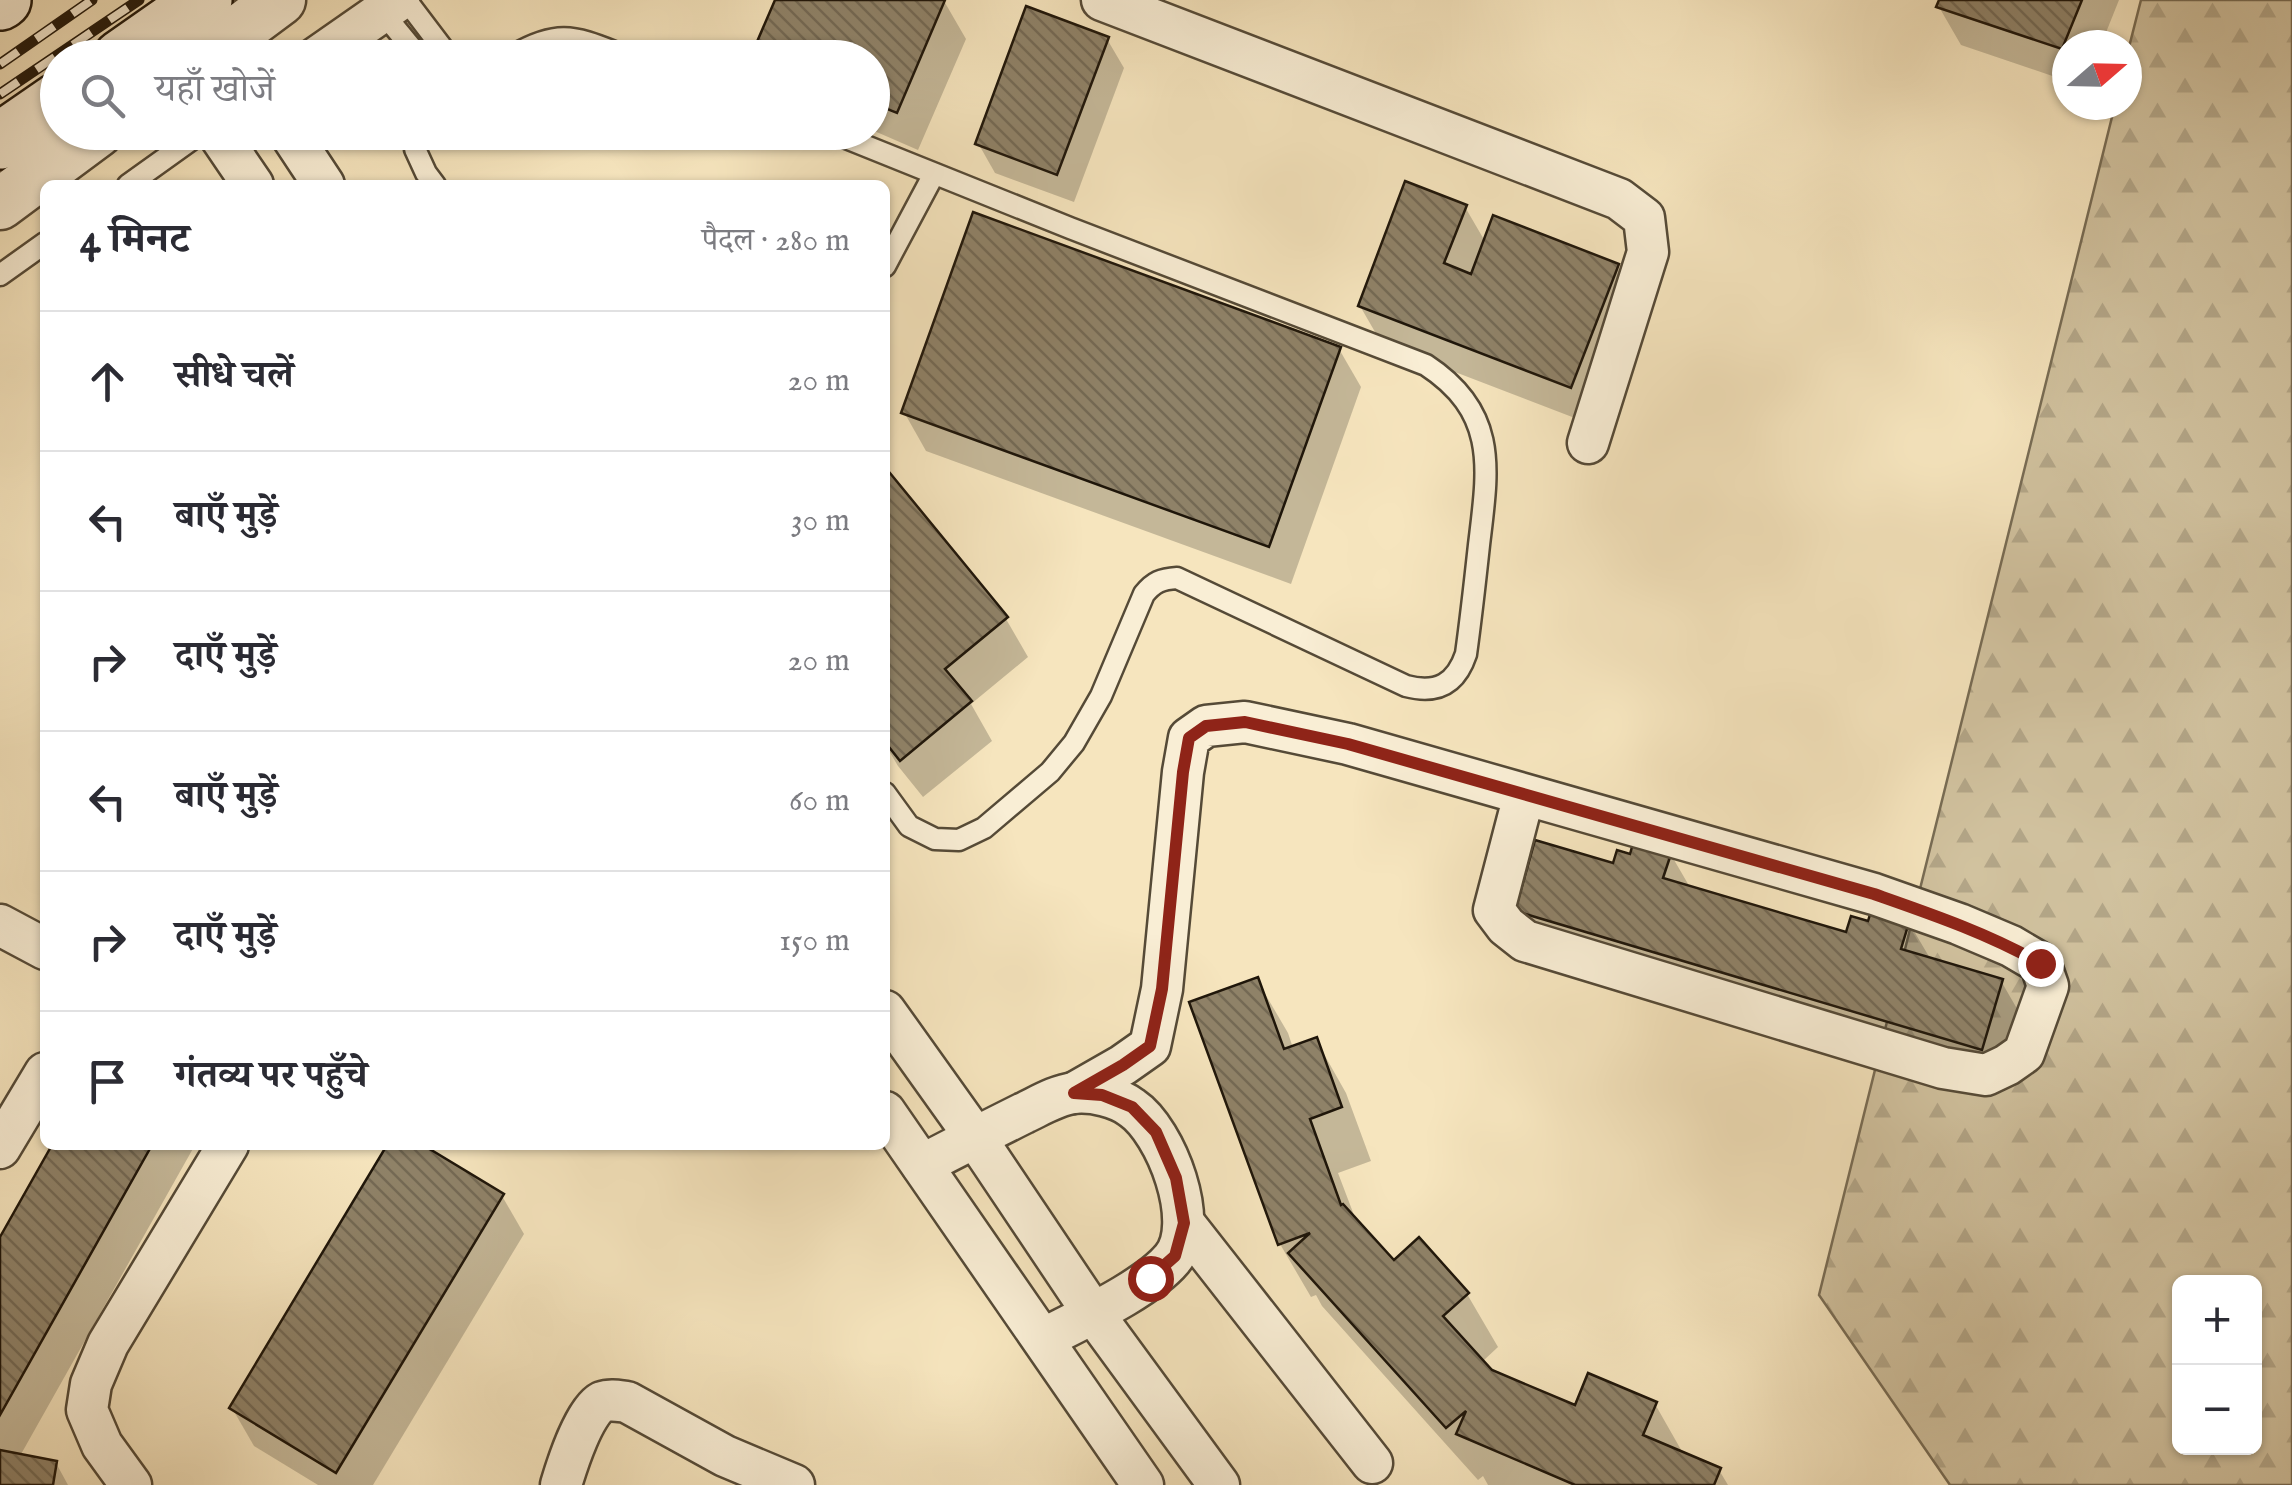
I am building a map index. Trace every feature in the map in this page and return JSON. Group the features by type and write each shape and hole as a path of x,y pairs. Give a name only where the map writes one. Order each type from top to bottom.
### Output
{"main road":[{"path":"0,140 40,113"}],"street":[{"path":"216,40 280,0"},
{"path":"1102,0 1618,199 1644,218 1648,252 1588,443"},
{"path":"343,40 396,4"},
{"path":"0,204 73,150"},
{"path":"230,150 251,180"},
{"path":"301,150 321,180"},
{"path":"922,1166 1046,1102 1074,1093 1150,1046 1162,989 1186,755 1189,738 1206,726 1245,722 1348,744 1524,794 1874,894 1959,924 2040,963 2048,986 2024,1052 1986,1075 1943,1068 1524,942 1494,910 1524,794"},
{"path":"0,925 40,946"},
{"path":"890,1018 1093,1313 1219,1485"},
{"path":"0,1148 40,1082"},
{"path":"1043,1339 1150,1278 1175,1256 1184,1223 1176,1178 1156,1132 1132,1107 1102,1095 1074,1093"},
{"path":"890,1119 1142,1485"},
{"path":"131,1485 102,1445 87,1410 91,1384 108,1344 225,1150"},
{"path":"1184,1223 1372,1463"},
{"path":"561,1485 590,1416 599,1403 612,1400 627,1402 718,1470 794,1485"}],"lane":[{"path":"396,4 436,40"},
{"path":"396,4 411,40"},
{"path":"542,40 584,40"},
{"path":"135,180 177,150"},
{"path":"416,150 431,180"},
{"path":"875,150 1426,364 1448,379 1467,402 1480,430 1488,471 1466,654 1462,668 1436,688 1420,690 1406,686 1177,578 1164,579 1152,584 1144,594 1101,696 1074,743 1050,772 984,828 960,840 934,839 909,826 890,800"},
{"path":"890,257 934,174"},
{"path":"0,275 40,247"}],"green space":[{"path":"2141,0 2292,0 2292,1485 1950,1485 1819,1295 2111,120 2142,120 2142,30 2133,30"}],"building":[{"path":"775,0 945,0 897,113 890,110 890,40 758,40"},
{"path":"1939,0 2082,0 2070,30 2052,30 2052,46 1936,7"},
{"path":"1026,6 1109,37 1057,175 975,144"},
{"path":"1405,181 1467,205 1444,263 1471,274 1493,215 1619,264 1571,388 1358,306"},
{"path":"973,212 1341,347 1269,547 901,413"},
{"path":"890,473 1008,617 945,669 972,701 900,761 890,748"},
{"path":"1535,840 1613,863 1617,850 1630,854 1634,840 1672,851 1663,878 1846,932 1851,916 1868,921 1872,908 1910,919 1901,949 2003,979 1982,1050 1515,911"},
{"path":"1258,977 1284,1049 1317,1037 1342,1107 1310,1119 1341,1205 1394,1260 1419,1237 1469,1293 1443,1316 1492,1370 1575,1405 1588,1373 1657,1402 1643,1435 1721,1468 1714,1485 1575,1485 1456,1434 1466,1411 1446,1428 1288,1253 1310,1233 1278,1245 1189,1002"},
{"path":"49,1150 149,1150 0,1415 0,1237"},
{"path":"384,1150 431,1150 504,1194 336,1473 229,1408"},
{"path":"0,1450 57,1461 53,1485 0,1485"}],"railway":[{"path":"0,64 92,0"},
{"path":"80,40 139,0"},
{"path":"0,94 40,67"}],"route":[{"path":"1150,1278 1175,1256 1184,1223 1176,1178 1156,1132 1132,1107 1102,1095 1074,1093 1150,1046 1162,989 1183,772 1189,738 1206,726 1245,722 1348,744 1874,894 1959,924 2040,963"}]}
